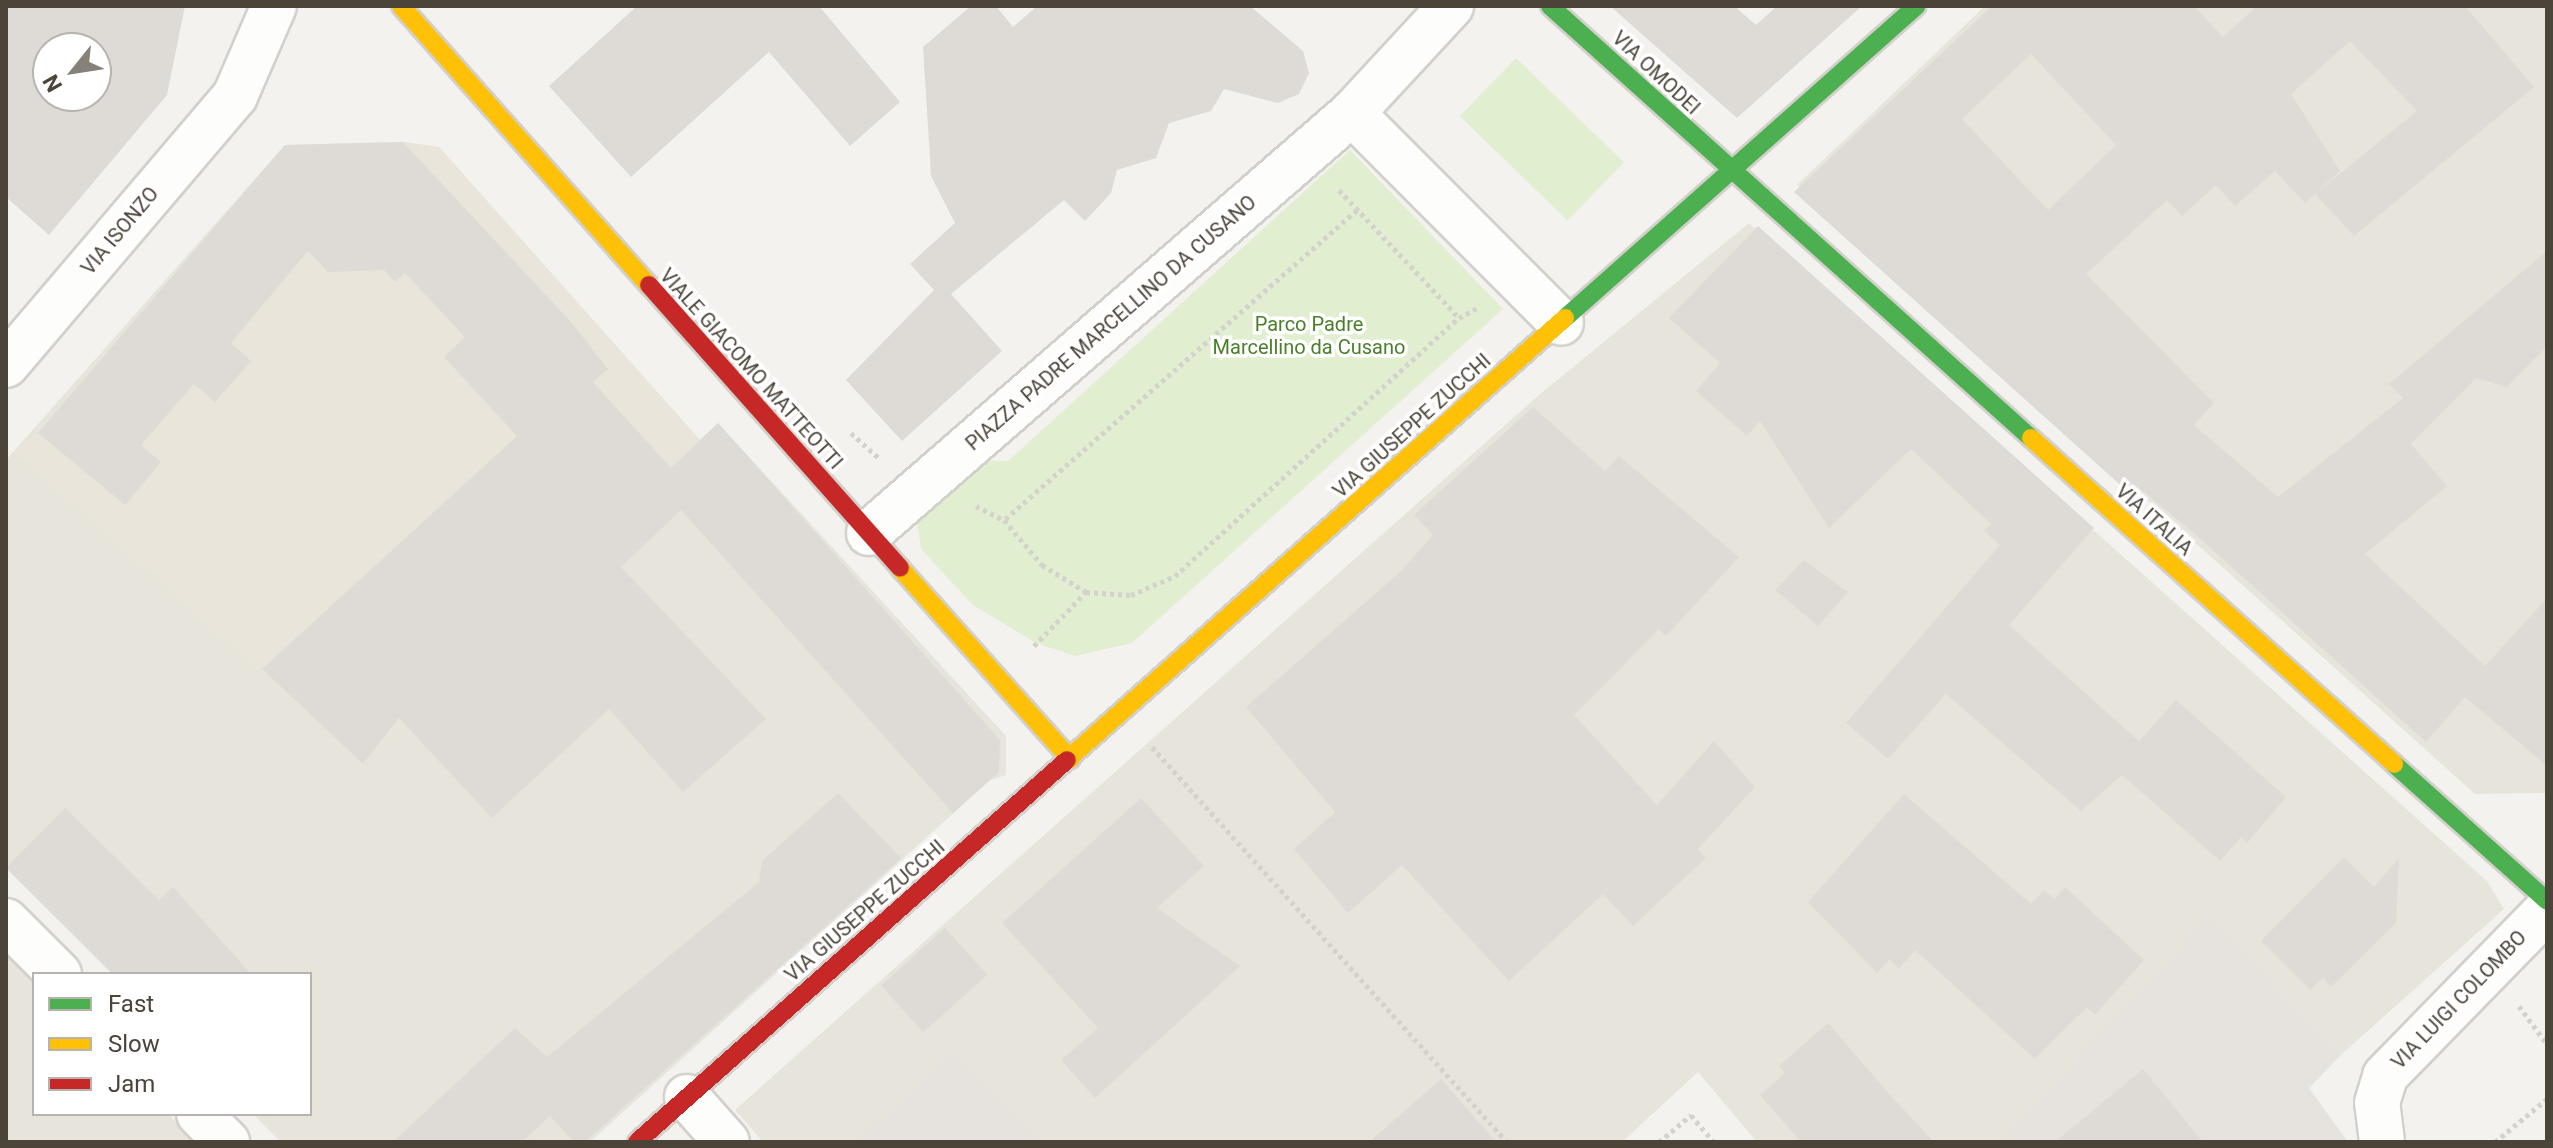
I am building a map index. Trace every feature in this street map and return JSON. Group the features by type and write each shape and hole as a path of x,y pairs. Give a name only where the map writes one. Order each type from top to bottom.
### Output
{"street":[{"name":"VIA ISONZO","path":"6,365 235,96 274,6"},
{"name":"VIALE GIACOMO MATTEOTTI","path":"401,6 1070,759"},
{"name":"PIAZZA PADRE MARCELLINO DA CUSANO","path":"869,533 1352,113 1451,6"},
{"name":"VIA OMODEI","path":"1550,6 1732,172"},
{"name":"VIA GIUSEPPE ZUCCHI","path":"637,1142 1916,6"},
{"path":"1352,113 1561,323"},
{"name":"VIA ITALIA","path":"1732,172 2547,901"},
{"name":"VIA LUIGI COLOMBO","path":"2382,1142 2377,1103 2385,1076 2547,910"},
{"path":"6,921 57,972"},
{"path":"687,1097 727,1142"},
{"path":"201,1116 227,1142"}],"path":[{"path":"1305,154 1459,318"},
{"path":"1357,210 1004,520 1042,565 1086,592 1131,595 1175,576 1459,318 1521,286"},
{"path":"1001,681 1086,592"},
{"path":"1122,713 1507,1142"},
{"path":"2495,1142 2547,1099"},
{"path":"1659,1142 1691,1115 1714,1142"}],"shaded area":[{"path":"1985,6 2547,6 2547,793 2475,794 1797,185"},
{"path":"403,142 439,147 700,440 718,423 1006,736 1006,775 990,780 590,1142 281,1142 255,1116 312,1116 312,972 110,972 6,868 6,460 285,145"},
{"path":"403,142 439,147 700,440 363,763 13,452 38,433 285,145"},
{"path":"1749,223 2487,881 2504,909 2342,1054 2208,919 2000,1142 1757,1142 1698,1072 1622,1142 763,1142 735,1110 1539,395"},
{"path":"2208,918 2342,1054 2309,1088 2348,1142 2000,1142"},
{"path":"6,955 32,980 32,1116 170,1116 196,1142 6,1142"},
{"path":"951,1055 1042,1142 856,1142"}],"green space":[{"path":"1516,58 1624,162 1568,220 1460,116"},
{"name":"Parco Padre Marcellino da Cusano","path":"1350,150 1503,309 1132,643 1075,656 1036,643 973,605 921,549 916,513 970,460 1008,461"}],"building":[{"path":"6,6 185,6 167,95 49,235 6,197"},
{"path":"637,6 819,6 900,102 850,146 769,52 631,177 549,86"},
{"path":"971,6 996,6 1013,27 1037,6 1250,6 1303,51 1309,73 1299,94 1278,103 1224,89 1211,111 1169,123 1156,158 1117,170 1111,193 1085,221 1064,200 951,294 1002,351 902,441 846,380 934,290 910,264 955,223 931,176 923,47"},
{"path":"1610,6 1734,6 1756,25 1777,6 1862,6 1737,118"},
{"path":"1992,6 2194,6 2223,37 2257,6 2465,6 2534,87 2354,236 2315,194 2417,111 2350,41 2291,94 2340,171 2305,203 2275,171 2235,206 2216,185 2182,216 2167,200 2086,274 2214,403 2194,425 2278,497 2403,398 2389,384 2547,251 2547,346 2507,387 2476,378 2411,444 2447,486 2365,554 2485,666 2547,598 2547,766 2465,697 2426,742 2195,534 2133,483 2126,490 1794,192","holes":["2031,54 2116,145 2048,210 1962,119"]},
{"path":"403,142 571,322 608,369 593,382 671,468 718,423 1000,740 999,772 953,813 681,510 621,567 766,719 683,792 609,709 492,818 399,718 363,764 262,669 517,436 444,357 465,337 405,273 395,282 384,270 328,272 308,251 231,343 251,361 215,402 194,384 141,445 161,462 125,505 38,433 285,145"},
{"path":"1758,226 2094,528 2009,625 2139,741 2176,700 2286,797 2247,843 2241,837 2220,861 2122,775 2081,811 1946,694 1888,759 1846,723 2000,545 1984,531 1991,524 1911,449 1829,528 1760,421 1747,436 1696,391 1720,363 1669,318"},
{"path":"1533,407 1605,471 1619,456 1739,557 1666,636 1659,629 1574,715 1657,805 1714,741 1755,787 1698,849 1706,858 1633,926 1603,894 1509,981 1402,865 1348,913 1294,849 1335,812 1246,707 1400,572 1433,535 1414,515"},
{"path":"1804,560 1848,592 1818,626 1775,590"},
{"path":"838,793 901,858 585,1142 574,1142 550,1116 522,1142 393,1142 515,1028 547,1057 759,882 762,861"},
{"path":"1904,794 2031,904 2044,890 2054,899 2065,887 2144,960 2095,1015 2087,1007 2035,1059 1915,950 1899,969 1890,959 1877,973 1808,902"},
{"path":"1141,798 1204,866 1157,908 1240,966 1095,1098 1061,1060 1098,1028 1002,923"},
{"path":"65,808 159,900 173,887 249,972 111,972 6,868"},
{"path":"2344,857 2374,887 2399,858 2396,923 2331,987 2323,978 2310,990 2261,941"},
{"path":"945,928 987,975 923,1032 881,986"},
{"path":"1828,1023 1934,1142 1801,1142 1760,1095 1785,1073 1779,1066"},
{"path":"2143,1069 2203,1142 2055,1142"},
{"path":"1441,1079 1496,1142 1369,1142"}],"traffic: fast":[{"path":"1550,6 2031,438"},
{"path":"1565,318 1916,6"},
{"path":"2394,764 2547,901"}],"traffic: slow":[{"path":"401,6 649,285"},
{"path":"1067,760 1565,318"},
{"path":"2031,438 2394,764"},
{"path":"900,568 1070,759"}],"traffic: jam":[{"path":"649,285 900,568"},
{"path":"637,1142 1067,760"}]}
